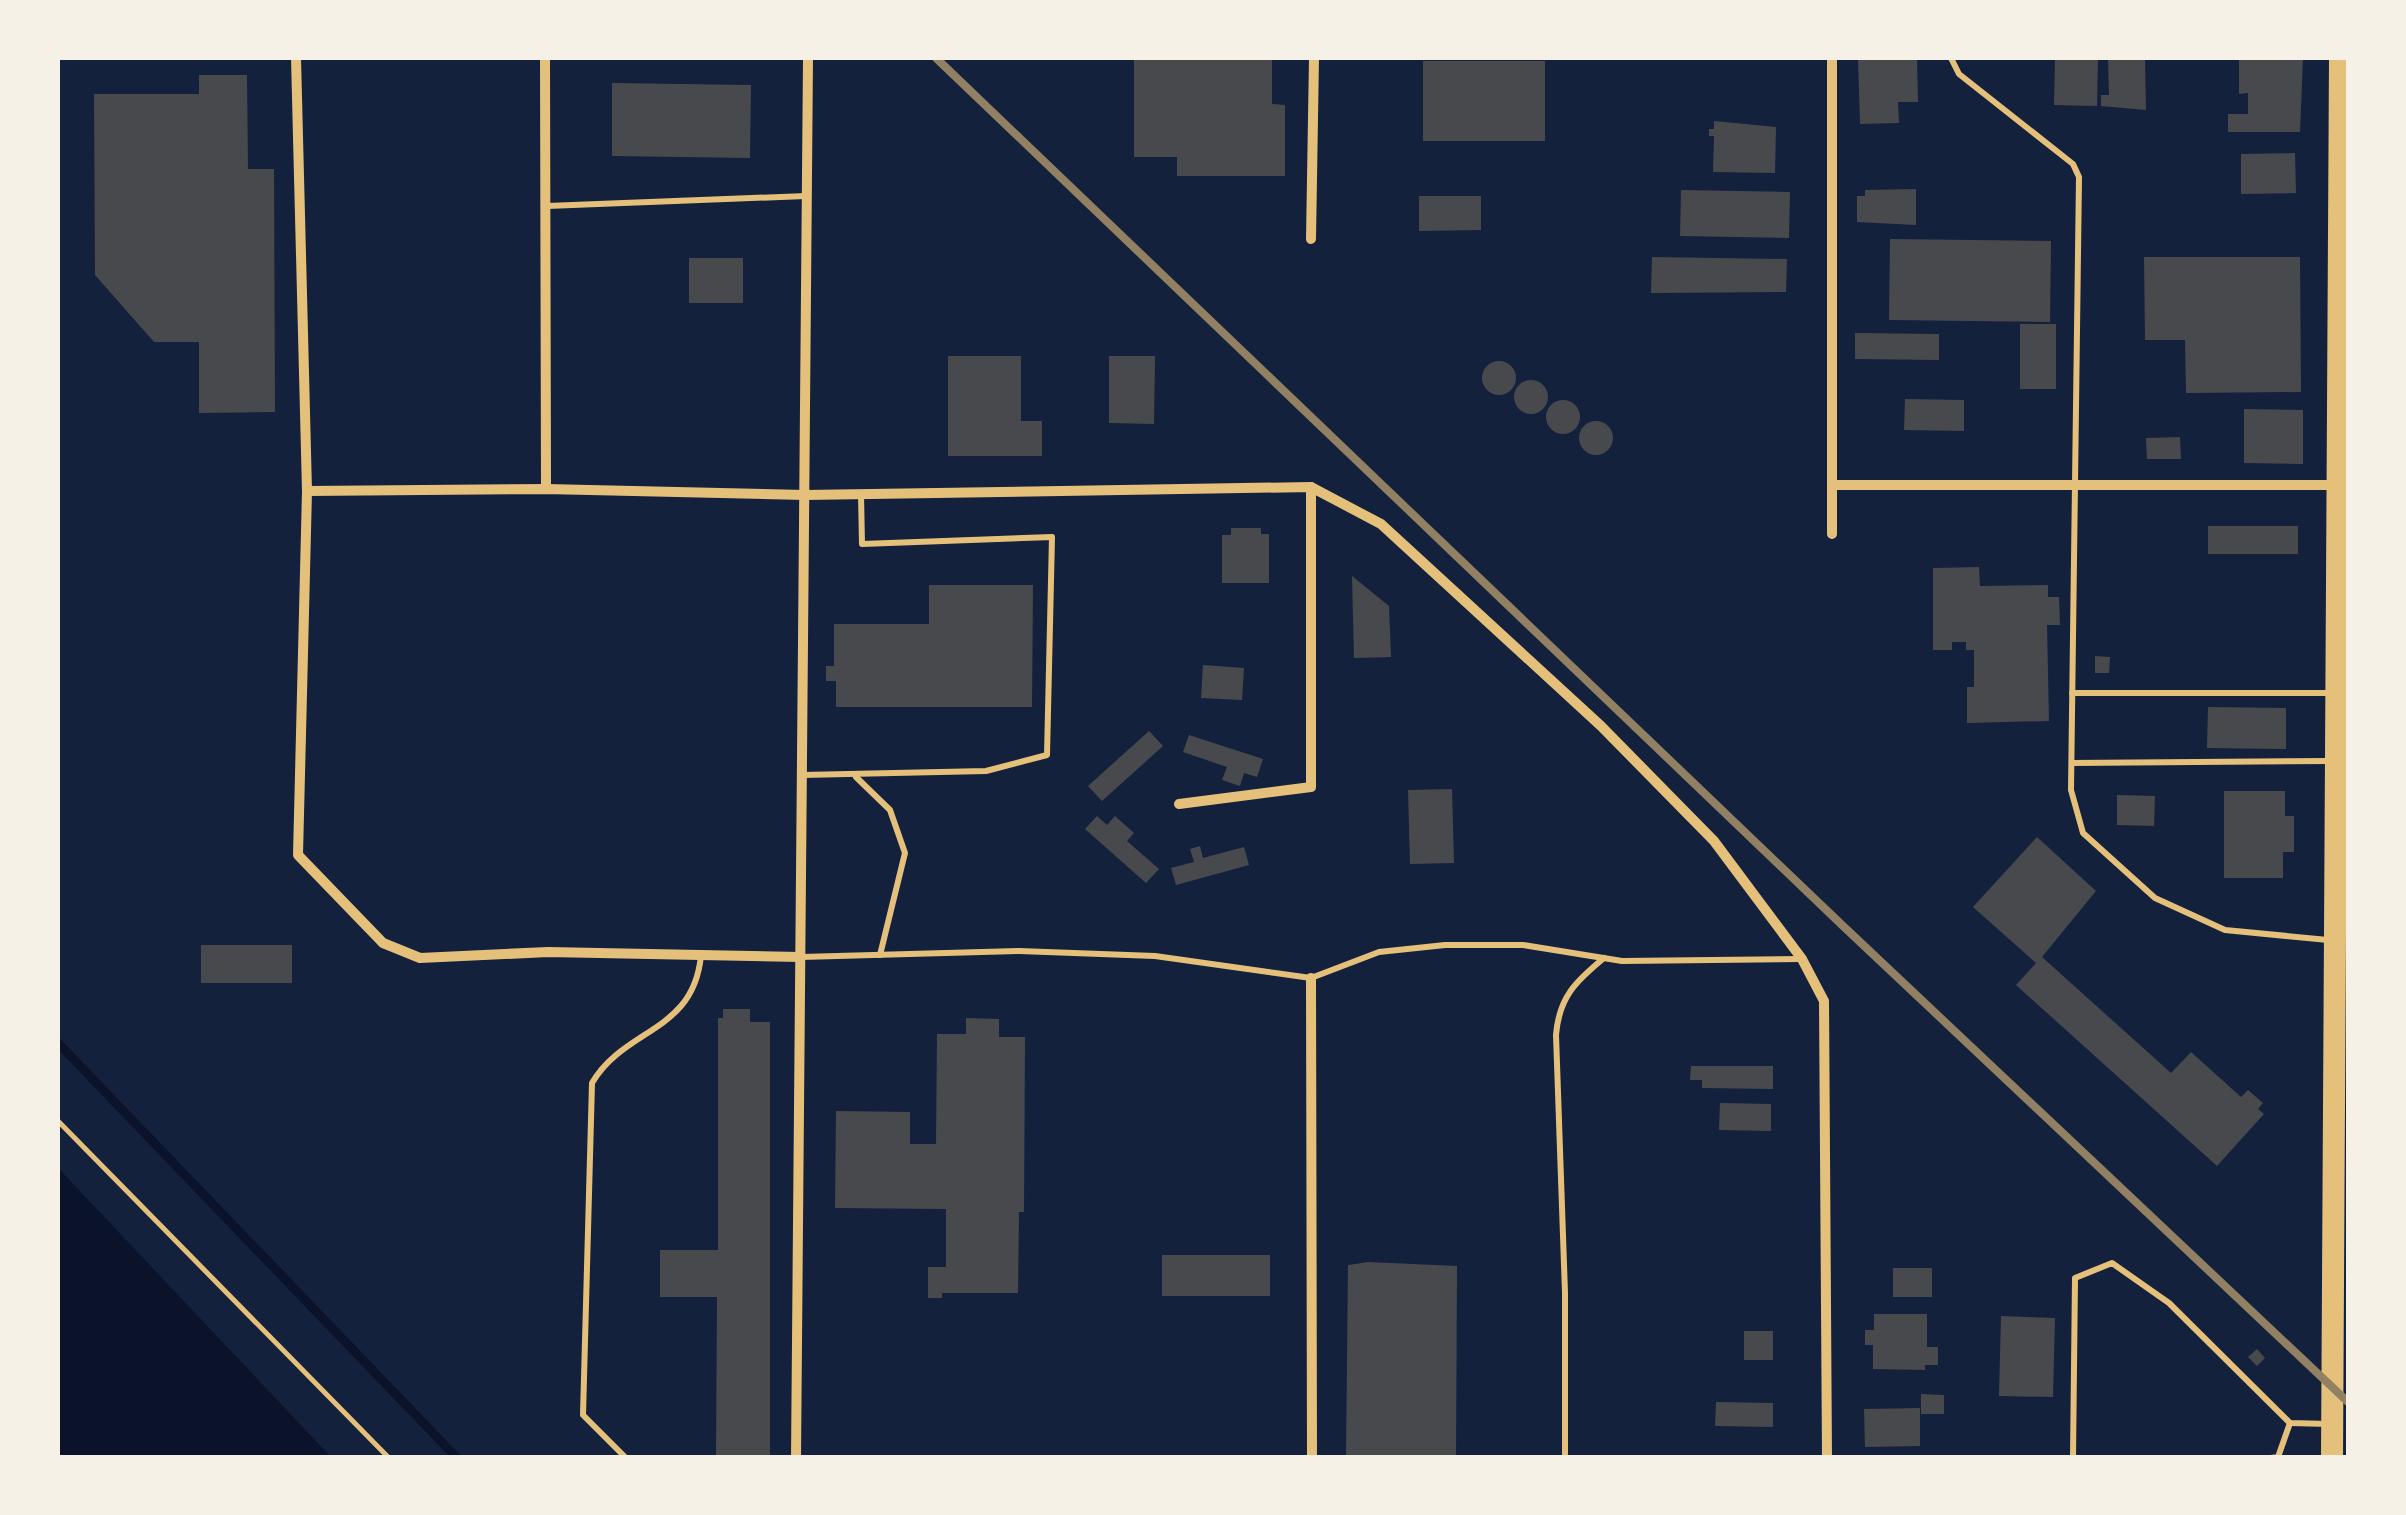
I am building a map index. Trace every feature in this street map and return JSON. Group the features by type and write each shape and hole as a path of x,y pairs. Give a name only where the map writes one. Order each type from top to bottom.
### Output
{"main road":[{"path":"2332,1458 2341,1171 2342,970 2335,940 2343,485 2340,58"}],"street":[{"path":"296,58 307,491 296,841 304,865 382,944 409,956 800,957"},
{"path":"545,58 546,489"},
{"path":"796,1458 808,58"},
{"path":"1311,239 1314,58"},
{"path":"1832,58 1832,534"},
{"path":"1832,485 2343,485"},
{"path":"307,491 546,489 805,495 1311,487 1380,524 1600,726 1714,841 1802,958 1824,1001 1827,1458"},
{"path":"1179,804 1311,786 1311,487"},
{"path":"1312,978 1312,1458"}],"lane":[{"path":"1950,58 1959,74 2073,164 2079,177 2071,790 2083,832 2155,898 2225,930 2335,940"},
{"path":"545,206 806,196"},
{"path":"801,775 986,772 1048,755 1052,537 862,544 861,494"},
{"path":"2072,693 2337,693"},
{"path":"2072,763 2336,761"},
{"path":"856,777 890,810 906,852 880,955"},
{"path":"800,957 1020,951 1154,956 1312,978 1379,952 1446,945 1524,946 1604,958 1802,958"},
{"path":"626,1458 582,1415 592,1083 601,1068 680,1011 699,981 701,955"},
{"path":"1564,1458 1565,1293 1556,1035 1562,1000 1574,982 1604,958"},
{"path":"2073,1458 2074,1278 2112,1264 2169,1304 2290,1423 2332,1424"},
{"path":"2271,1458 2278,1457 2290,1423"}],"path":[{"path":"58,1122 390,1458"}],"water":[{"path":"58,1169 61,1171 331,1457 58,1457"}],"building":[{"path":"1134,58 1272,58 1272,104 1285,105 1285,176 1177,176 1177,157 1134,157"},
{"path":"1858,58 1917,58 1918,102 1898,102 1899,123 1860,124"},
{"path":"2055,58 2098,58 2097,106 2054,105"},
{"path":"2108,58 2145,58 2146,110 2101,106 2101,95 2109,95"},
{"path":"2239,58 2303,58 2300,132 2228,132 2228,114 2248,114 2248,93 2239,94"},
{"path":"1423,61 1545,61 1545,141 1423,141"},
{"path":"199,75 247,75 248,169 274,169 275,412 199,413 199,342 154,342 95,275 94,94 199,94"},
{"path":"612,83 751,85 750,158 612,156"},
{"path":"1714,121 1776,127 1775,173 1713,172 1714,136 1709,136 1709,129 1714,129"},
{"path":"2295,153 2296,193 2241,194 2241,154"},
{"path":"1916,189 1916,225 1857,222 1857,196 1865,196 1865,190"},
{"path":"1681,190 1790,192 1789,238 1680,236"},
{"path":"1419,196 1481,196 1481,230 1419,231"},
{"path":"1890,239 2051,241 2050,322 1889,320"},
{"path":"1652,257 1787,259 1786,292 1651,293"},
{"path":"2144,257 2300,257 2301,392 2186,393 2185,340 2145,340"},
{"path":"689,258 743,258 743,303 689,303"},
{"path":"2020,324 2056,324 2056,389 2020,389"},
{"path":"1855,333 1939,334 1939,360 1855,359"},
{"path":"948,356 1021,356 1021,421 1042,421 1042,456 948,456"},
{"path":"1109,356 1155,356 1154,424 1109,423"},
{"path":"1499,361 1511,366 1516,378 1511,390 1499,395 1487,390 1482,378 1487,366"},
{"path":"1531,380 1543,385 1548,397 1543,409 1531,414 1519,409 1514,397 1519,385"},
{"path":"1905,399 1964,400 1964,431 1904,430"},
{"path":"1563,400 1575,405 1580,417 1575,429 1563,434 1551,429 1546,417 1551,405"},
{"path":"2244,409 2303,410 2303,464 2244,463"},
{"path":"1596,421 1608,426 1613,438 1608,450 1596,455 1584,450 1579,438 1584,426"},
{"path":"2180,437 2181,459 2147,459 2146,438"},
{"path":"2208,526 2298,526 2298,554 2208,554"},
{"path":"1231,528 1261,528 1261,534 1269,534 1269,583 1222,583 1222,535 1231,535"},
{"path":"1979,567 1980,586 2048,585 2048,597 2059,597 2060,625 2047,625 2049,721 1967,723 1967,687 1974,687 1974,650 1966,650 1966,642 1952,642 1952,650 1933,650 1933,568"},
{"path":"1352,576 1389,606 1391,657 1354,658"},
{"path":"929,585 1033,585 1032,707 836,707 836,681 826,681 826,666 834,666 834,624 929,624"},
{"path":"2095,656 2110,657 2109,673 2095,673"},
{"path":"1203,665 1244,668 1242,700 1201,698"},
{"path":"2208,707 2286,708 2286,749 2207,748"},
{"path":"1149,731 1163,746 1102,801 1088,786"},
{"path":"1189,735 1263,759 1257,777 1244,773 1240,786 1222,780 1227,767 1183,752"},
{"path":"1452,789 1454,863 1410,864 1408,790"},
{"path":"2224,791 2285,791 2285,816 2294,816 2294,852 2283,852 2283,878 2224,878"},
{"path":"2117,795 2155,796 2154,826 2117,825"},
{"path":"1097,816 1107,825 1115,816 1134,833 1127,841 1159,869 1146,883 1085,829"},
{"path":"2037,837 2096,891 2042,957 2171,1073 2191,1052 2241,1097 2248,1090 2263,1103 2258,1109 2264,1114 2217,1166 2016,985 2036,963 1973,907"},
{"path":"1200,846 1203,858 1244,847 1249,865 1176,885 1171,868 1194,862 1190,849"},
{"path":"201,945 292,945 292,983 201,983"},
{"path":"723,1009 750,1009 750,1022 770,1022 770,1458 716,1458 717,1297 660,1297 660,1250 718,1250 718,1018 723,1018"},
{"path":"966,1018 999,1019 999,1037 1025,1037 1024,1212 1019,1212 1018,1293 942,1293 942,1298 928,1298 928,1267 946,1267 946,1209 835,1208 836,1111 910,1112 910,1144 936,1144 937,1034 966,1034"},
{"path":"1691,1066 1773,1066 1773,1089 1702,1088 1702,1080 1690,1080"},
{"path":"1720,1103 1771,1104 1771,1131 1719,1130"},
{"path":"1162,1255 1270,1255 1270,1296 1162,1296"},
{"path":"1368,1262 1457,1266 1456,1458 1346,1458 1348,1265"},
{"path":"1893,1268 1932,1268 1932,1297 1893,1297"},
{"path":"1874,1314 1927,1314 1927,1347 1938,1347 1938,1365 1925,1365 1925,1370 1873,1369 1873,1345 1865,1345 1865,1330 1874,1330"},
{"path":"2001,1316 2055,1318 2053,1397 1999,1396"},
{"path":"1744,1331 1773,1331 1773,1360 1744,1360"},
{"path":"2257,1349 2265,1358 2257,1366 2248,1357"},
{"path":"1921,1394 1944,1395 1944,1414 1921,1414"},
{"path":"1716,1402 1773,1403 1773,1427 1715,1426"},
{"path":"1920,1408 1920,1446 1865,1447 1864,1409"}],"waterway":[{"path":"58,1043 457,1458"}],"railway":[{"path":"936,58 1842,925 2348,1402"}]}
